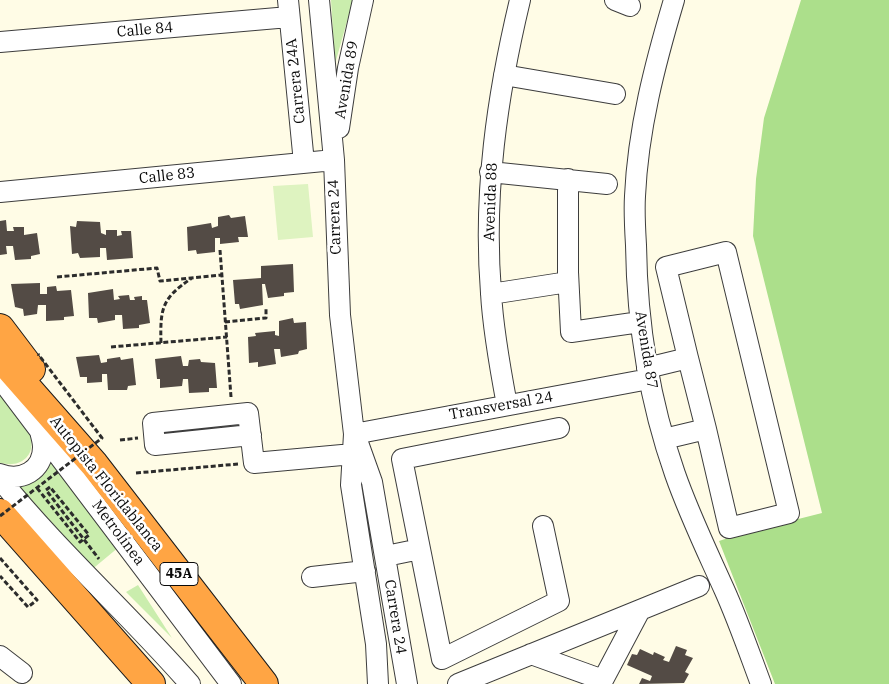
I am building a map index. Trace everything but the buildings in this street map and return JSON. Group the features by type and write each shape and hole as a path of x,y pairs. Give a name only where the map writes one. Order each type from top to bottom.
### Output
{"highway":[{"name":"45A","path":"0,328 24,359 94,464"},
{"name":"Autopista Floridablanca","path":"0,357 94,464 264,684"},
{"path":"0,514 151,684"}],"street":[{"name":"Carrera 24","path":"319,0 334,160 340,315 354,434 351,485 376,644 378,684"},
{"name":"Avenida 89","path":"334,160 348,68 363,0"},
{"name":"Avenida 88","path":"507,405 491,294 489,258 490,172 498,105 520,0"},
{"name":"Avenida 87","path":"674,0 656,61 648,99 636,186 636,267 640,322 648,374 664,439 693,522 725,590 761,684"},
{"name":"Calle 84","path":"0,42 288,8"},
{"name":"Carrera 24A","path":"288,8 304,163"},
{"path":"326,69 332,76 337,76 342,75 348,68"},
{"path":"504,75 615,94"},
{"name":"Calle 83","path":"0,192 334,160"},
{"path":"490,172 607,184"},
{"path":"568,180 568,282 571,332 640,322"},
{"path":"726,252 789,513 730,528 706,430 666,267 726,252"},
{"path":"491,294 568,282"},
{"name":"Transversal 24","path":"354,434 507,405 648,374 688,358"},
{"name":"Metrolínea","path":"0,378 231,684"},
{"path":"251,435 155,445 153,423 241,414 251,435 254,463 353,454"},
{"path":"543,526 560,601 442,659 402,459 559,428"},
{"path":"664,439 706,430"},
{"path":"0,474 16,478 34,470 43,453 40,431"},
{"name":"Carrera 24","path":"354,434 372,482 407,684"},
{"path":"0,479 65,554 170,661 190,684"},
{"path":"386,556 420,549"},
{"path":"312,577 364,571"},
{"path":"458,684 699,586"},
{"path":"531,654 602,680 640,610"},
{"path":"0,656 22,673"}],"path":[{"path":"220,250 225,322 241,414"},
{"path":"57,277 157,268 160,281 222,275"},
{"path":"161,343 160,322 165,303 176,289 193,278"},
{"path":"225,322 266,318 266,309"},
{"path":"111,347 227,337"},
{"path":"0,514 102,438 38,354"},
{"path":"136,473 254,463"},
{"path":"37,488 80,542 84,538 89,535 50,487 46,490 58,505 81,536 87,543 92,551 104,566"},
{"path":"0,558 37,600 28,607 0,576"}],"green space":[{"path":"331,0 353,0 335,64"},
{"path":"801,0 889,0 889,684 775,684 719,541 822,513 753,236 756,179 764,118"},
{"path":"308,184 313,237 278,240 273,186"},
{"path":"0,385 18,410 32,441 31,450 26,458 14,464 0,463"},
{"path":"53,457 119,547 90,571 12,485 33,482 43,476"},
{"path":"138,585 172,638 126,592"}]}
